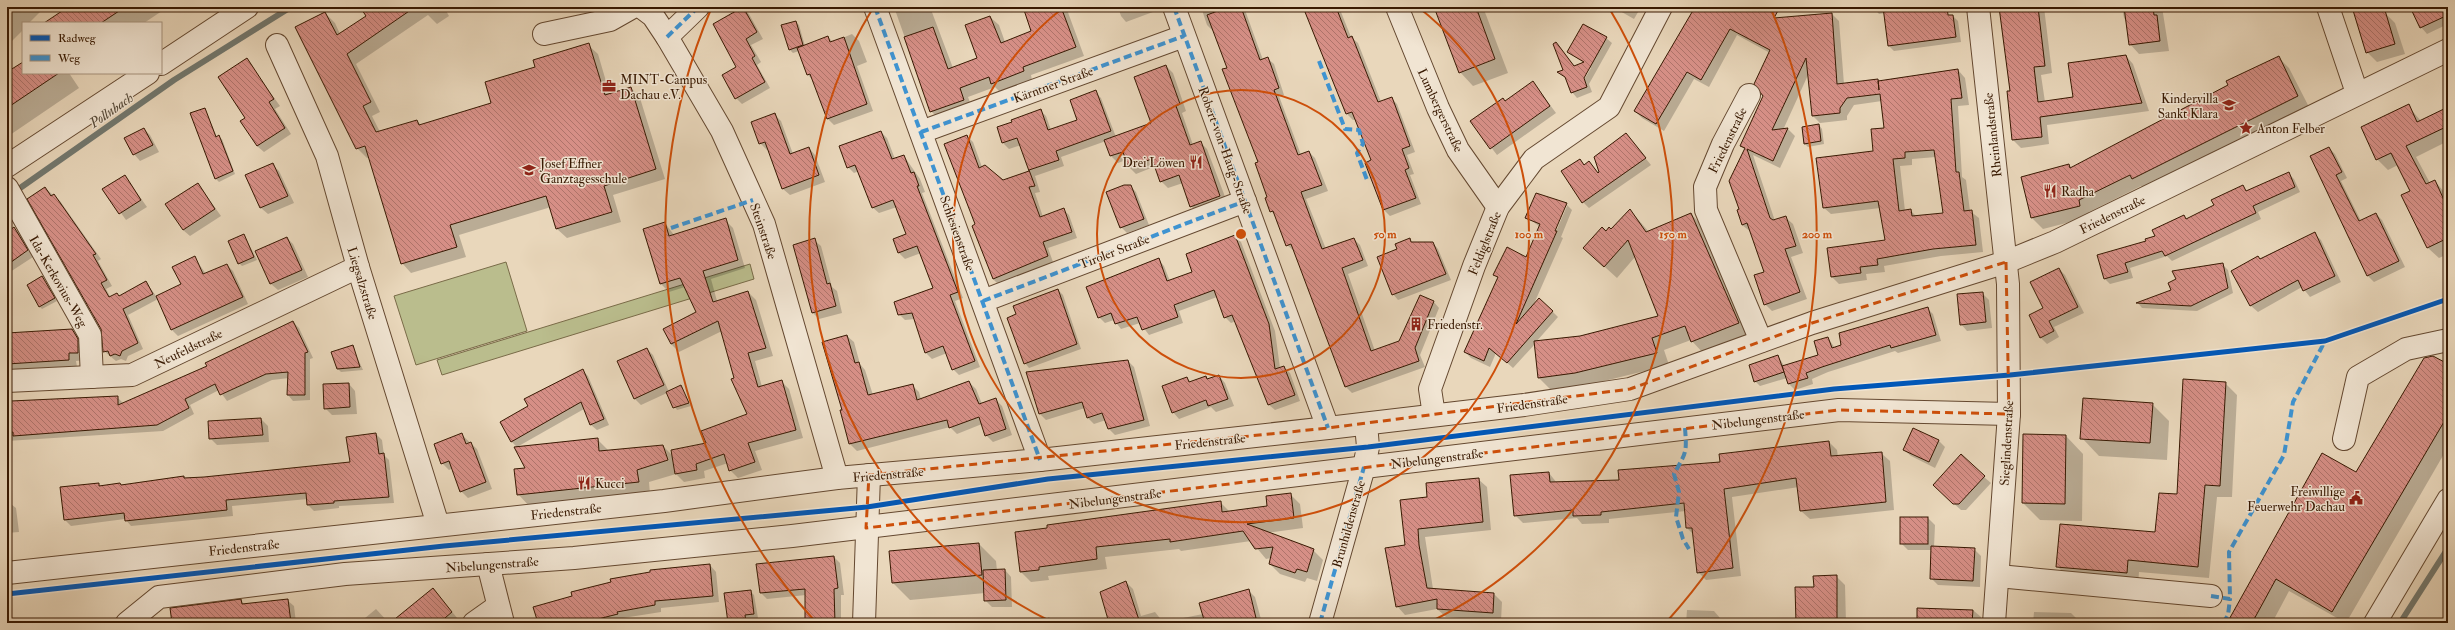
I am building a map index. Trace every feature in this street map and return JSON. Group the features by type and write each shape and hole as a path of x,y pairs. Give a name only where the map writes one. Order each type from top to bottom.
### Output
{"street":[{"path":"162,63 247,7"},
{"path":"544,34 610,20 633,7"},
{"name":"Steinstraße","path":"641,7 653,16 667,37 722,131 764,224 837,478"},
{"path":"667,37 698,7"},
{"name":"Schlesienstraße","path":"875,7 1040,460"},
{"name":"Robert-von-Haug-Straße","path":"1174,7 1328,428"},
{"name":"Lumbergerstraße","path":"1397,7 1438,108 1458,150 1498,207"},
{"name":"Feldiglstraße","path":"1434,415 1430,389 1474,266 1498,207 1534,159 1608,107 1661,7"},
{"name":"Rheinlandstraße","path":"1978,7 2006,262"},
{"path":"2328,7 2357,93"},
{"name":"Kärntner Straße","path":"921,132 1184,36"},
{"name":"Liegsalzstraße","path":"277,46 326,156 358,266 438,525"},
{"name":"Friedenstraße","path":"7,573 664,501 837,478 1040,460 1366,424 1524,405 1630,389 1812,323 2006,262 2055,242 2357,93 2448,50"},
{"path":"7,166 146,74"},
{"name":"Friedenstraße","path":"1749,95 1723,144 1705,187 1704,197 1706,210 1761,341"},
{"name":"Tiroler Straße","path":"983,301 1245,201"},
{"name":"Ida-Kerkovius-Weg","path":"12,205 90,334 92,377"},
{"name":"Sieglindenstraße","path":"1994,623 2009,414 2010,375 2006,262"},
{"name":"Neufeldstraße","path":"7,381 132,375 358,266"},
{"path":"2344,439 2358,377 2406,349 2448,340"},
{"name":"Nibelungenstraße","path":"128,623 160,597 345,574 582,558 866,528 1839,410 2009,414"},
{"name":"Brunhildenstraße","path":"1320,623 1364,467 1368,447 1366,424"},
{"path":"864,623 866,528 869,476"},
{"path":"2375,623 2448,500"},
{"path":"474,623 500,614 488,564"},
{"path":"1998,576 2211,596"}],"highlighted area":[{"path":"2006,262 2009,414 1839,410 866,528 869,475 1328,428 1630,389 1812,323"}],"green space":[{"path":"506,262 527,331 416,365 394,296"},
{"path":"750,264 754,279 442,375 437,360"}],"building":[{"path":"68,7 125,7 102,22 46,22"},
{"path":"360,7 415,7 347,54 371,102 363,106 376,132 417,120 419,125 491,103 485,82 535,67 533,60 589,43 605,95 631,87 656,169 604,186 612,212 556,229 546,196 450,225 457,247 401,264 365,146 356,149 295,27 325,12 337,35 366,16"},
{"path":"743,7 757,32 746,39 755,56 752,58 765,82 735,99 722,75 736,67 713,24"},
{"path":"1023,7 1061,7 1076,47 1023,67 1024,71 991,84 989,77 960,88 964,100 930,112 904,37 933,27 948,69 977,58 965,25 990,16 1001,43 1031,31"},
{"path":"1228,7 1241,7 1260,60 1268,57 1279,88 1274,90 1298,155 1309,151 1322,185 1301,192 1322,249 1354,238 1363,260 1342,268 1371,351 1399,341 1420,295 1434,301 1415,348 1419,361 1345,387 1291,244 1286,246 1273,211 1270,212 1265,198 1267,197 1255,163 1258,162 1222,69 1227,68 1207,15"},
{"path":"1303,7 1336,7 1348,38 1352,36 1378,102 1392,97 1410,146 1402,149 1409,168 1405,170 1416,198 1383,210 1365,163 1371,160 1358,127 1352,112 1346,114"},
{"path":"1434,7 1476,7 1495,59 1459,73"},
{"path":"1695,7 1780,7 1774,18 1832,13 1837,84 1878,79 1878,81 1958,69 1962,98 1951,99 1956,172 1959,172 1964,211 1972,210 1976,245 1933,249 1877,259 1878,265 1860,267 1861,273 1831,277 1827,248 1885,240 1878,201 1823,208 1816,158 1873,151 1871,129 1884,128 1880,94 1847,98 1840,108 1840,113 1812,116 1806,58 1772,130 1788,128 1773,161 1747,149 1770,218 1773,220 1786,216 1796,246 1785,249 1800,292 1764,305 1754,275 1764,272 1747,223 1742,225 1737,210 1739,209 1729,181 1745,148 1740,146 1763,96 1754,84 1770,50 1730,29 1701,80 1687,72 1656,124 1634,111","holes":["1934,150 1943,213 1912,216 1911,209 1899,211 1893,159 1905,158 1905,152"]},
{"path":"1883,7 1947,7 1948,15 1953,15 1956,37 1888,46"},
{"path":"1999,7 2038,7 2045,66 2034,67 2038,102 2073,97 2068,63 2126,55 2142,103 2040,117 2042,137 2012,140 2007,91 2010,91"},
{"path":"2124,7 2153,7 2154,15 2157,15 2160,41 2129,45"},
{"path":"2352,7 2384,7 2395,44 2366,53"},
{"path":"2410,7 2448,7 2448,15 2420,28"},
{"path":"796,21 803,45 789,50 781,25"},
{"path":"1583,24 1607,37 1584,78 1587,87 1571,93 1565,77 1557,72 1563,70 1553,44 1556,42 1574,66 1584,62 1567,52"},
{"path":"828,36 830,42 844,37 867,104 827,119 810,74 807,75 797,48"},
{"path":"2279,56 2298,96 2132,179 2130,175 2079,200 2080,206 2031,218 2021,177 2069,164 2070,168 2228,85 2226,81"},
{"path":"247,58 274,99 269,102 285,128 257,146 240,121 245,118 218,77"},
{"path":"22,63 22,74 58,74 7,108 7,72"},
{"path":"1166,65 1180,104 1176,106 1190,145 1201,141 1220,196 1190,207 1179,175 1160,182 1152,159 1128,167 1123,152 1110,156 1104,140 1151,123 1134,77"},
{"path":"1533,81 1550,106 1490,149 1470,121 1503,98 1505,101"},
{"path":"1096,90 1111,131 1056,151 1059,160 1029,170 1035,186 1029,187 1040,217 1064,208 1072,232 1043,242 1048,256 993,279 972,226 975,224 944,144 967,135 979,168 985,165 1003,180 1029,171 1017,138 1002,143 997,127 1041,109 1048,130 1077,120 1070,100"},
{"path":"2409,104 2417,122 2448,107 2448,126 2406,146 2426,184 2435,180 2448,209 2448,238 2427,248 2401,195 2410,191 2391,153 2376,160 2361,127"},
{"path":"205,108 216,137 219,135 233,171 215,179 190,113"},
{"path":"775,113 790,154 809,147 819,175 782,189 765,142 759,144 751,122"},
{"path":"1819,124 1821,141 1804,144 1802,127"},
{"path":"144,128 153,145 133,155 124,138"},
{"path":"881,131 892,159 904,155 911,173 914,172 919,186 917,186 958,292 950,295 975,361 952,370 943,346 925,353 912,313 898,315 894,302 933,288 917,246 898,253 893,239 906,234 893,200 872,208 855,165 847,168 839,146"},
{"path":"1626,133 1646,158 1582,203 1561,171 1580,159 1584,165 1589,161 1598,173 1599,172 1594,157"},
{"path":"2329,147 2342,172 2336,175 2359,221 2376,213 2399,261 2367,276 2310,156"},
{"path":"273,163 288,196 260,208 245,175"},
{"path":"2289,172 2295,187 2253,206 2256,213 2165,256 2162,251 2125,263 2128,272 2104,279 2097,255 2146,241 2145,239 2155,236 2152,230 2184,215 2186,219 2214,205 2211,200 2243,185 2246,191"},
{"path":"125,175 141,200 119,214 102,189"},
{"path":"198,183 215,209 183,230 165,204"},
{"path":"1124,185 1131,185 1144,219 1120,228 1106,192"},
{"path":"45,187 51,196 54,194 96,254 93,255 107,280 101,283 109,297 117,293 119,296 146,281 153,294 123,309 138,343 122,351 120,356 115,354 110,356 108,351 103,352 101,329 27,199"},
{"path":"1536,193 1567,203 1555,231 1557,231 1516,324 1539,298 1553,311 1507,363 1489,348 1484,361 1464,352 1498,277 1493,275 1507,247 1526,257 1540,224 1525,218"},
{"path":"1630,209 1646,232 1691,213 1739,323 1691,342 1685,326 1652,338 1657,353 1575,373 1538,378 1534,341 1580,336 1658,316 1628,240 1604,267 1583,248 1602,227 1606,231 1609,227 1611,229"},
{"path":"726,218 738,260 703,271 713,302 748,291 766,348 748,353 758,387 782,380 796,430 748,443 755,462 729,471 724,454 696,464 697,470 675,474 671,450 706,443 701,431 747,414 731,379 734,378 718,321 671,344 663,329 696,312 680,278 660,284 643,229 665,222 669,236"},
{"path":"14,227 28,250 7,265 7,232"},
{"path":"2315,232 2335,276 2303,291 2298,280 2250,306 2231,271 2258,256 2260,259"},
{"path":"244,234 254,257 238,264 228,241"},
{"path":"1235,235 1269,324 1275,369 1284,366 1295,395 1268,405 1232,315 1224,318 1214,290 1174,305 1178,317 1142,330 1137,317 1115,324 1111,313 1098,318 1086,287 1159,258 1167,281 1192,272 1186,254"},
{"path":"287,237 302,270 270,284 255,251"},
{"path":"815,238 827,284 830,283 836,306 812,313 793,245"},
{"path":"1410,238 1411,242 1433,242 1446,274 1392,295 1377,257 1397,249 1395,244"},
{"path":"195,256 203,274 227,264 243,297 171,330 156,296 181,284 172,267"},
{"path":"2223,263 2228,288 2191,306 2136,303 2171,290 2168,283 2176,279 2172,271"},
{"path":"2059,268 2078,307 2049,321 2054,331 2040,338 2029,315 2043,308 2030,282"},
{"path":"42,276 55,298 39,307 27,285"},
{"path":"1058,289 1077,344 1024,364 1007,318 1016,314 1013,306"},
{"path":"1983,292 1986,322 1960,325 1957,294"},
{"path":"1928,307 1936,335 1891,348 1890,345 1822,367 1806,373 1808,378 1788,384 1782,366 1818,355 1814,341 1828,337 1832,348 1841,345 1839,333"},
{"path":"293,321 308,352 305,353 305,395 287,395 288,372 266,374 220,395 215,384 185,399 189,408 157,425 13,436 13,432 7,433 7,409 11,408 11,401 118,396 118,405 207,366 205,363"},
{"path":"72,329 78,339 78,353 69,353 69,360 7,364 7,333"},
{"path":"847,335 855,363 859,362 868,395 913,384 917,400 969,381 979,404 996,398 1006,429 985,436 979,417 949,428 947,420 849,444 840,410 842,410 822,342"},
{"path":"353,345 360,367 337,369 331,352"},
{"path":"647,348 664,385 634,399 617,361"},
{"path":"1778,355 1784,372 1754,382 1749,365"},
{"path":"2433,356 2448,364 2448,415 2332,612 2276,579 2252,623 2227,623 2322,453 2356,472 2424,358"},
{"path":"1128,360 1144,420 1108,429 1102,413 1087,418 1082,402 1039,414 1026,372"},
{"path":"583,369 604,419 590,425 581,402 511,442 500,422 528,406 524,399"},
{"path":"1219,375 1228,399 1208,406 1206,400 1172,413 1162,386 1187,377 1189,382 1206,376 1207,379"},
{"path":"2183,379 2226,382 2220,486 2205,485 2198,567 2128,560 2127,573 2056,567 2060,524 2155,532 2159,493 2177,494"},
{"path":"349,383 350,407 324,409 323,384"},
{"path":"681,385 689,403 673,408 666,392"},
{"path":"2083,398 2153,403 2150,443 2080,439"},
{"path":"261,418 263,435 209,439 208,421"},
{"path":"1913,428 1939,440 1929,462 1903,450"},
{"path":"376,433 379,454 384,453 389,497 334,501 334,503 307,505 306,493 226,500 227,510 125,521 124,513 64,520 60,487 99,483 99,486 120,483 121,485 184,476 184,478 204,477 350,462 346,437"},
{"path":"462,433 466,444 471,442 486,482 460,492 449,461 441,464 434,444"},
{"path":"2023,434 2066,435 2065,504 2022,503"},
{"path":"598,438 599,451 663,445 668,460 637,470 639,482 517,495 514,469 525,468 514,447"},
{"path":"1829,441 1831,456 1882,452 1886,502 1800,511 1796,478 1724,489 1733,568 1697,573 1692,528 1686,528 1684,503 1601,512 1601,515 1573,516 1573,510 1514,516 1510,475 1549,472 1550,482 1619,480 1618,470 1720,462 1719,454"},
{"path":"1961,454 1985,476 1959,504 1953,504 1933,485"},
{"path":"1479,478 1483,522 1418,529 1419,545 1427,588 1494,593 1493,613 1437,609 1437,599 1396,607 1385,548 1405,545 1400,500 1427,497 1426,483"},
{"path":"1291,493 1294,518 1247,524 1314,549 1307,572 1297,569 1295,573 1269,564 1273,547 1255,549 1243,531 1170,542 1170,539 1096,547 1097,559 1039,567 1039,570 1020,572 1015,532 1047,528 1047,525 1221,501 1222,512 1267,506 1266,496"},
{"path":"1900,517 1928,517 1928,544 1900,544"},
{"path":"979,543 982,575 892,583 889,551"},
{"path":"1931,546 1975,548 1973,581 1930,579"},
{"path":"834,556 838,588 834,589 835,623 805,623 805,589 760,593 756,564"},
{"path":"710,564 713,596 655,601 655,605 617,612 618,614 582,623 538,623 533,607 572,596 571,592 611,582 610,579 650,572 650,570"},
{"path":"1005,569 1006,600 984,601 983,570"},
{"path":"1837,575 1837,622 1796,623 1795,587 1814,587 1813,576"},
{"path":"1126,581 1140,623 1109,623 1100,592"},
{"path":"433,588 452,612 439,623 390,623"},
{"path":"1249,589 1256,618 1236,623 1205,623 1199,603"},
{"path":"751,590 754,614 745,615 746,623 728,623 724,593"},
{"path":"241,599 242,604 288,599 291,623 172,623 170,608"},
{"path":"1917,608 1973,610 1972,623 1917,623"}],"waterway":[{"name":"Pollnbach","path":"13,193 174,80 291,7"},
{"path":"2400,623 2448,548"}],"railway":[{"path":"2442,623 2448,612"}],"marked path":[{"path":"667,37 698,7"},
{"path":"875,7 1040,460"},
{"path":"1174,7 1328,428"},
{"path":"921,132 1184,36"},
{"path":"1319,61 1345,129 1359,130 1363,144 1357,153 1367,180"},
{"path":"671,228 753,200"},
{"path":"983,301 1245,201"},
{"path":"2211,596 2230,599 2229,552 2284,455 2293,402 2325,341"},
{"path":"1685,428 1686,448 1674,474 1679,492 1676,517 1683,539 1689,549"},
{"path":"1320,623 1364,467"},
{"path":"2223,623 2228,615 2230,599"}],"cycle path":[{"path":"7,594 444,546 867,507 1048,479 1368,447 1834,389 2010,375 2325,341 2448,299"}],"place":[{"name":"MINT-Campus Dachau e.V.","path":"609,86"},
{"name":"Kindervilla Sankt Klara","path":"2229,105"},
{"name":"Anton Felber","path":"2246,128"},
{"name":"Drei Löwen","path":"1196,162"},
{"name":"Josef Effner Ganztagesschule","path":"529,170"},
{"name":"Radha","path":"2050,191"},
{"name":"Friedenstr.","path":"1416,324"},
{"name":"Kucci","path":"584,483"},
{"name":"Freiwillige Feuerwehr Dachau","path":"2356,498"}]}
